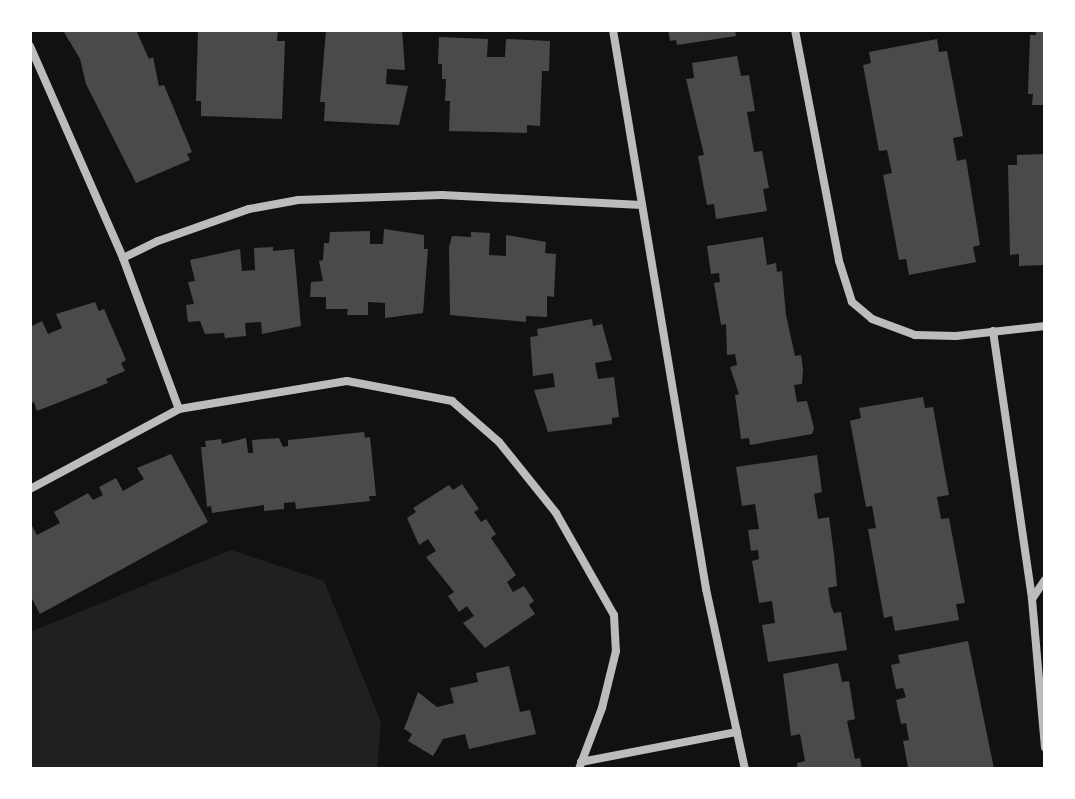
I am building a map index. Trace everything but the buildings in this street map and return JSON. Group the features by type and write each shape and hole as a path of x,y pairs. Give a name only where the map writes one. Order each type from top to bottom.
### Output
{"lane":[{"path":"613,30 706,589 745,769"},
{"path":"794,30 839,261 852,302 872,319 915,335 1045,326"},
{"path":"30,46 124,258 179,409"},
{"path":"124,258 158,241 250,209 298,200 462,195 642,206"},
{"path":"993,332 1032,599 1045,748"},
{"path":"30,489 179,409 347,381 452,401 498,442 556,513 614,615 616,651 602,708 580,766"},
{"path":"1032,599 1045,580"},
{"path":"580,766 737,732"}],"shaded area":[{"path":"231,550 324,581 381,722 377,769 30,769 30,632"}]}
